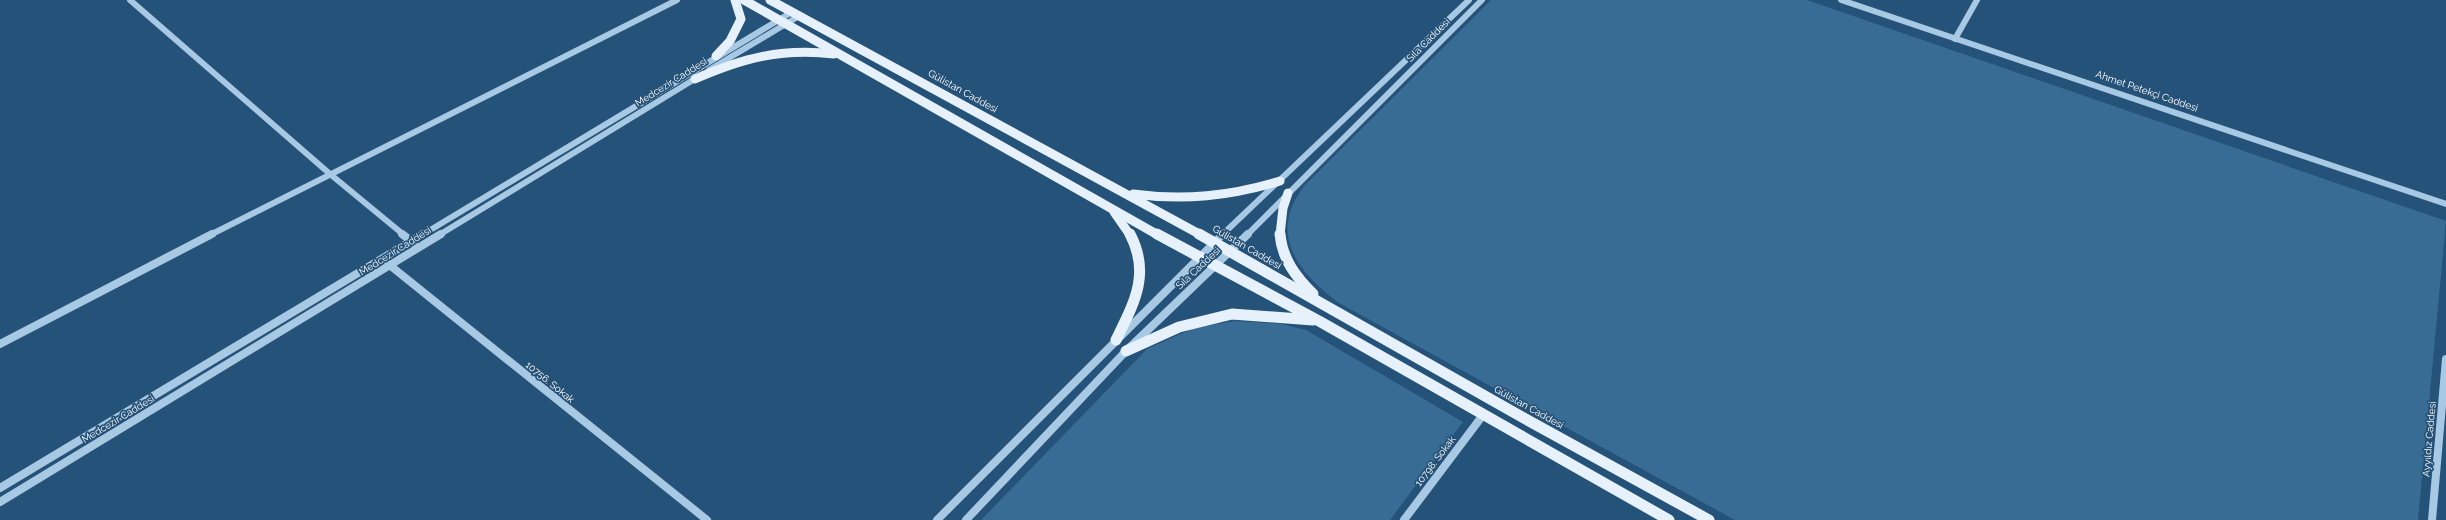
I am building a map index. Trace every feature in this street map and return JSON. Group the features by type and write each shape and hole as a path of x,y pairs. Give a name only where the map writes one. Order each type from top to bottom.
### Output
{"main road":[{"path":"716,56 730,41 741,19 735,0"},
{"path":"744,0 1199,256 1214,266 1319,321 1670,520"},
{"name":"Gülistan Caddesi","path":"770,0 1231,251 1709,520"},
{"path":"695,79 727,65 764,53 805,50 840,55"},
{"path":"1124,193 1158,198 1220,197 1280,181"},
{"path":"1288,193 1280,216 1280,240 1283,252 1294,274 1325,305"},
{"path":"1108,206 1128,228 1138,251 1143,274 1137,298 1116,340"},
{"path":"1126,351 1179,327 1232,314 1319,321"}],"street":[{"path":"130,0 330,174 411,241 422,246"},
{"path":"0,344 330,174 677,0"},
{"name":"Sıla Caddesi","path":"937,520 1199,256 1215,243 1469,0"},
{"name":"Sıla Caddesi","path":"966,520 1126,351 1231,251 1482,0"},
{"name":"Ahmet Petekçi Caddesi","path":"1841,0 2446,204"},
{"path":"1955,38 1977,0"},
{"name":"Medcezir Caddesi","path":"0,488 382,259 716,56 795,14"},
{"name":"Medcezir Caddesi","path":"0,502 695,79 781,22"},
{"name":"10756. Sokak","path":"382,259 706,520"},
{"name":"Ayyıldız Caddesi","path":"2432,520 2446,359"},
{"name":"10798. Sokak","path":"1404,520 1483,415"}],"shaded area":[{"path":"1491,0 1807,0 2446,221 2418,520 1735,520 1339,303 1311,278 1300,265 1292,250 1288,235 1288,219 1294,203 1305,185"},
{"path":"1235,321 1281,324 1306,330 1463,422 1390,520 981,520 1147,349 1194,328"}]}
